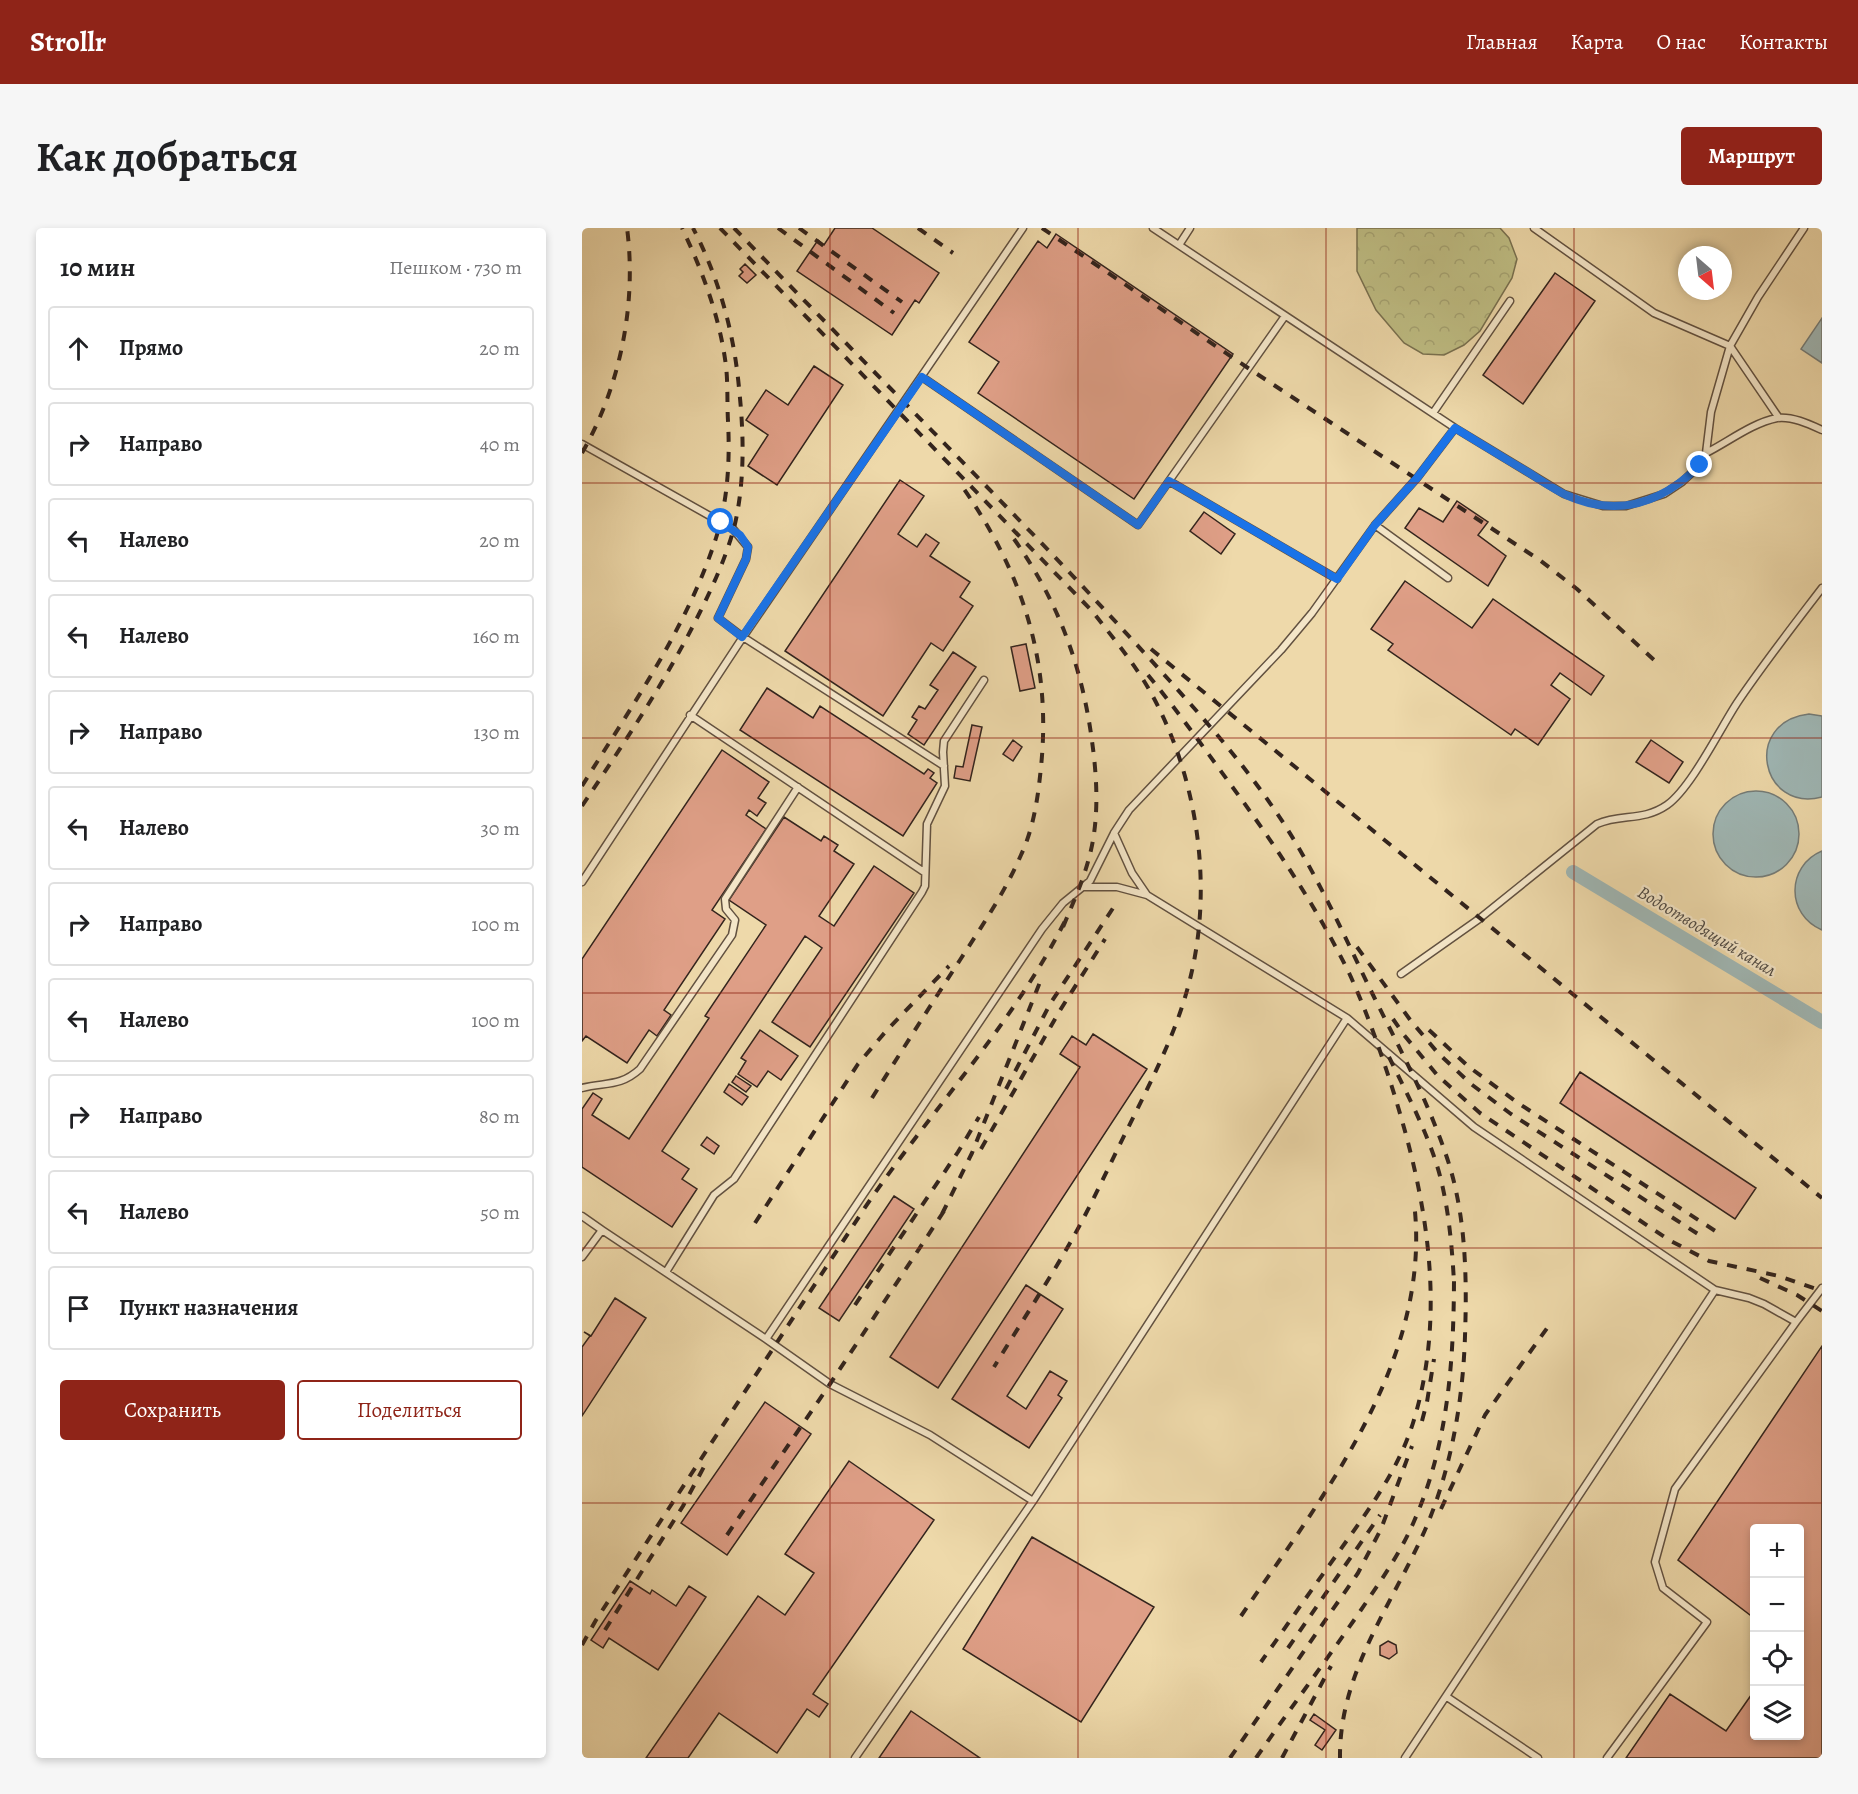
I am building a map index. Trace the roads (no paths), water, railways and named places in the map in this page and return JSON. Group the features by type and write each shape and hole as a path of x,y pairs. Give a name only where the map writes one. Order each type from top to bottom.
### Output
{"lane":[{"path":"582,882 742,637 1023,228"},
{"path":"1153,228 1455,428 1564,494 1603,506 1626,506 1664,494 1682,482 1700,465 1706,453 1711,412 1730,346 1758,297 1804,228"},
{"path":"1179,245 1190,228"},
{"path":"1534,228 1654,313 1730,346 1779,418"},
{"path":"1433,413 1510,302"},
{"path":"922,377 1138,525 1285,316"},
{"path":"1706,453 1756,426 1779,418 1805,422 1822,430"},
{"path":"766,1339 1042,929 1063,903 1090,881 1114,833 1129,810 1281,650 1312,613 1375,525 1417,478 1455,428"},
{"path":"582,444 740,535 748,547 746,559 718,618 742,637 944,766"},
{"path":"1169,481 1337,579"},
{"path":"1375,525 1448,578"},
{"path":"1401,974 1479,919 1597,824 1614,818 1645,816 1668,804 1686,784 1748,687 1822,588"},
{"path":"666,1272 714,1195 734,1179 922,892 925,886 927,824 932,809 943,793 944,741 984,680"},
{"path":"690,715 924,872"},
{"path":"582,1088 616,1084 628,1079 640,1069 732,935 735,920 726,909 725,899 798,787"},
{"path":"1114,833 1132,873 1147,895"},
{"path":"1081,887 1117,887 1147,895 1347,1018 1474,1127 1714,1290 1749,1298 1796,1322"},
{"path":"855,1758 1033,1501 1347,1018"},
{"path":"582,1216 830,1384 930,1435 1033,1501"},
{"path":"582,1257 602,1230"},
{"path":"1607,1758 1707,1622 1663,1588 1655,1562 1675,1489 1822,1288"},
{"path":"1405,1758 1714,1290"},
{"path":"1447,1697 1538,1758"}],"water":[{"path":"1822,318 1822,363 1801,349"},
{"path":"1809,714 1822,716 1822,797 1801,798 1785,792 1773,780 1768,764 1768,748 1774,733 1788,721"},
{"path":"1756,791 1772,795 1786,804 1795,818 1799,834 1795,850 1786,864 1772,873 1756,877 1740,873 1726,864 1717,850 1713,834 1717,818 1726,804 1740,795"},
{"path":"1822,851 1822,930 1810,923 1802,913 1795,890 1802,868 1810,858"}],"waterway":[{"name":"Водоотводящий канал","path":"1573,872 1822,1022"}],"railway":[{"path":"582,453 606,401 616,373 622,344 630,286 627,228"},
{"path":"582,786 638,697 690,604 716,538 723,509 729,450 726,366 720,330 710,296 682,228"},
{"path":"582,806 644,711 687,638 723,560 738,511 743,441 737,367 718,286 693,228"},
{"path":"720,228 1093,612 1131,661 1151,693 1167,725 1190,794 1200,867 1200,904 1191,975 1179,1016 1153,1076 1070,1243 994,1367"},
{"path":"734,228 1081,585 1182,695 1248,773 1287,829 1315,876 1434,1122 1455,1185 1462,1228 1466,1293 1462,1385 1454,1435 1442,1484 1425,1530 1358,1668 1348,1697 1342,1727 1340,1758"},
{"path":"778,228 894,313"},
{"path":"799,228 902,302"},
{"path":"918,228 953,253"},
{"path":"1042,228 1248,368 1541,561 1577,589 1654,660"},
{"path":"872,1098 985,922 1008,882 1021,855 1035,812 1043,727 1042,689 1036,652 1015,582 1000,548 959,482"},
{"path":"1014,539 1030,562 1066,635 1082,687 1094,755 1096,782 1094,837 1085,871 1063,927"},
{"path":"1151,649 1822,1198"},
{"path":"1148,675 1272,842 1313,907 1350,975 1377,1042 1403,1126 1423,1210 1428,1252 1431,1295 1429,1338 1424,1381 1407,1441 1371,1507 1261,1662"},
{"path":"1006,1089 1050,1004 1117,902"},
{"path":"582,1645 596,1620 864,1209 996,1032 1045,958 1066,919"},
{"path":"981,1149 1059,1012 1105,939"},
{"path":"1357,947 1411,1021 1438,1053 1471,1084 1511,1114 1698,1234"},
{"path":"755,1223 858,1064 887,1030 949,966"},
{"path":"942,1214 972,1153 1042,977"},
{"path":"1393,1019 1438,1076 1480,1113 1669,1240 1709,1261 1779,1276 1822,1291"},
{"path":"1429,1030 1469,1067 1518,1103 1723,1236"},
{"path":"1389,1057 1424,1131 1440,1176 1450,1229 1454,1282"},
{"path":"855,1305 979,1117"},
{"path":"1241,1616 1337,1473 1366,1422 1389,1370 1407,1316 1415,1260 1414,1202"},
{"path":"727,1535 946,1208"},
{"path":"1256,1758 1382,1579 1415,1519 1435,1459 1447,1398 1453,1336 1454,1273"},
{"path":"1760,1278 1797,1295 1822,1311"},
{"path":"1441,1509 1485,1415 1550,1324"},
{"path":"1422,1421 1434,1359"},
{"path":"1230,1758 1358,1573 1381,1529 1412,1446"},
{"path":"605,1630 683,1506 706,1463"},
{"path":"1288,1648 1380,1515"},
{"path":"1282,1758 1331,1666"}]}
